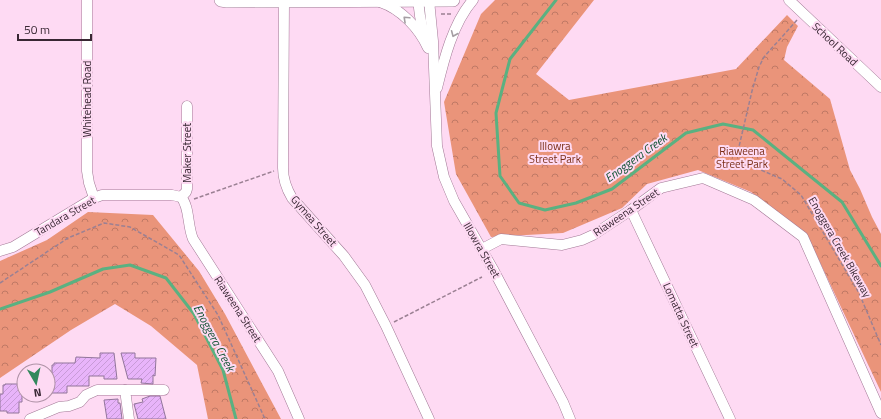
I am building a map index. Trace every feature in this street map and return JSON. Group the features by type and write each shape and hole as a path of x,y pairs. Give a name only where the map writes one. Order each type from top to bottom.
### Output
{"main road":[{"path":"221,0 453,0"}],"street":[{"name":"Whitehead Road","path":"87,0 87,171 94,198"},
{"path":"376,0 388,4 400,13 416,28 428,48"},
{"name":"Illowra Street","path":"418,0 423,31 434,69"},
{"name":"Illowra Street","path":"429,0 434,69 437,146 444,177 454,201 482,249 563,402 570,419"},
{"path":"435,98 451,43 464,13 473,0"},
{"name":"School Road","path":"789,0 881,87"},
{"name":"Gymea Street","path":"284,1 283,178 286,188 292,198 344,256 365,285 386,326 429,419"},
{"name":"Maker Street","path":"183,200 187,189 187,106"},
{"name":"Riaweena Street","path":"482,249 501,239 547,245 573,243 593,235 631,210 660,188 703,178 754,200 803,237 881,413"},
{"name":"Tandara Street","path":"0,251 13,247 94,198 109,195 172,195 183,200"},
{"name":"Riaweena Street","path":"183,200 193,239 278,371 299,419"},
{"name":"Lomatta Street","path":"631,210 730,419"},
{"path":"30,419 60,407 69,406 80,402 86,395 97,390 164,390"},
{"path":"124,390 128,419"}],"path":[{"path":"438,15 452,14"},
{"name":"Enoggera Creek Bikeway","path":"798,20 764,57 757,72 738,151 742,162 782,179 801,195 859,293 881,345"},
{"path":"183,200 283,168"},
{"path":"0,283 68,238 104,222 130,227 179,255 218,315 265,419"},
{"path":"386,326 482,277"}],"green space":[{"path":"495,0 594,0 536,74 569,100 736,69 787,15 798,26 787,47 784,60 830,99 850,170 881,234 881,392 807,235 751,192 698,170 647,184 622,208 563,233 491,237 456,174 444,102 481,14"},
{"path":"88,212 153,215 199,271 225,314 281,419 208,419 197,365 151,326 115,304 71,330 22,363 16,363 16,367 0,378 0,261 47,240"}],"building":[{"path":"100,353 114,353 117,379 104,379 104,376 89,376 89,386 67,386 67,393 56,393 56,363 75,363 76,357 100,358"},
{"path":"121,353 135,353 135,358 156,358 153,384 141,383 142,379 128,379"},
{"path":"16,384 16,403 19,403 19,413 7,413 7,411 0,411 0,394 3,394 3,385"},
{"path":"150,396 160,396 166,419 138,419 134,404 143,402 142,399"},
{"path":"118,399 122,419 107,419 104,400"}],"waterway":[{"name":"Enoggera Creek","path":"556,0 510,59 496,113 500,176 519,203 545,210 576,203 612,189 686,133 723,124 753,130 842,202 881,266"},
{"name":"Enoggera Creek","path":"0,309 50,292 103,269 130,265 166,278 194,314 223,370 236,419"}],"park label":[{"name":"Illowra Street Park","path":"555,152"},
{"name":"Riaweena Street Park","path":"742,157"}]}
